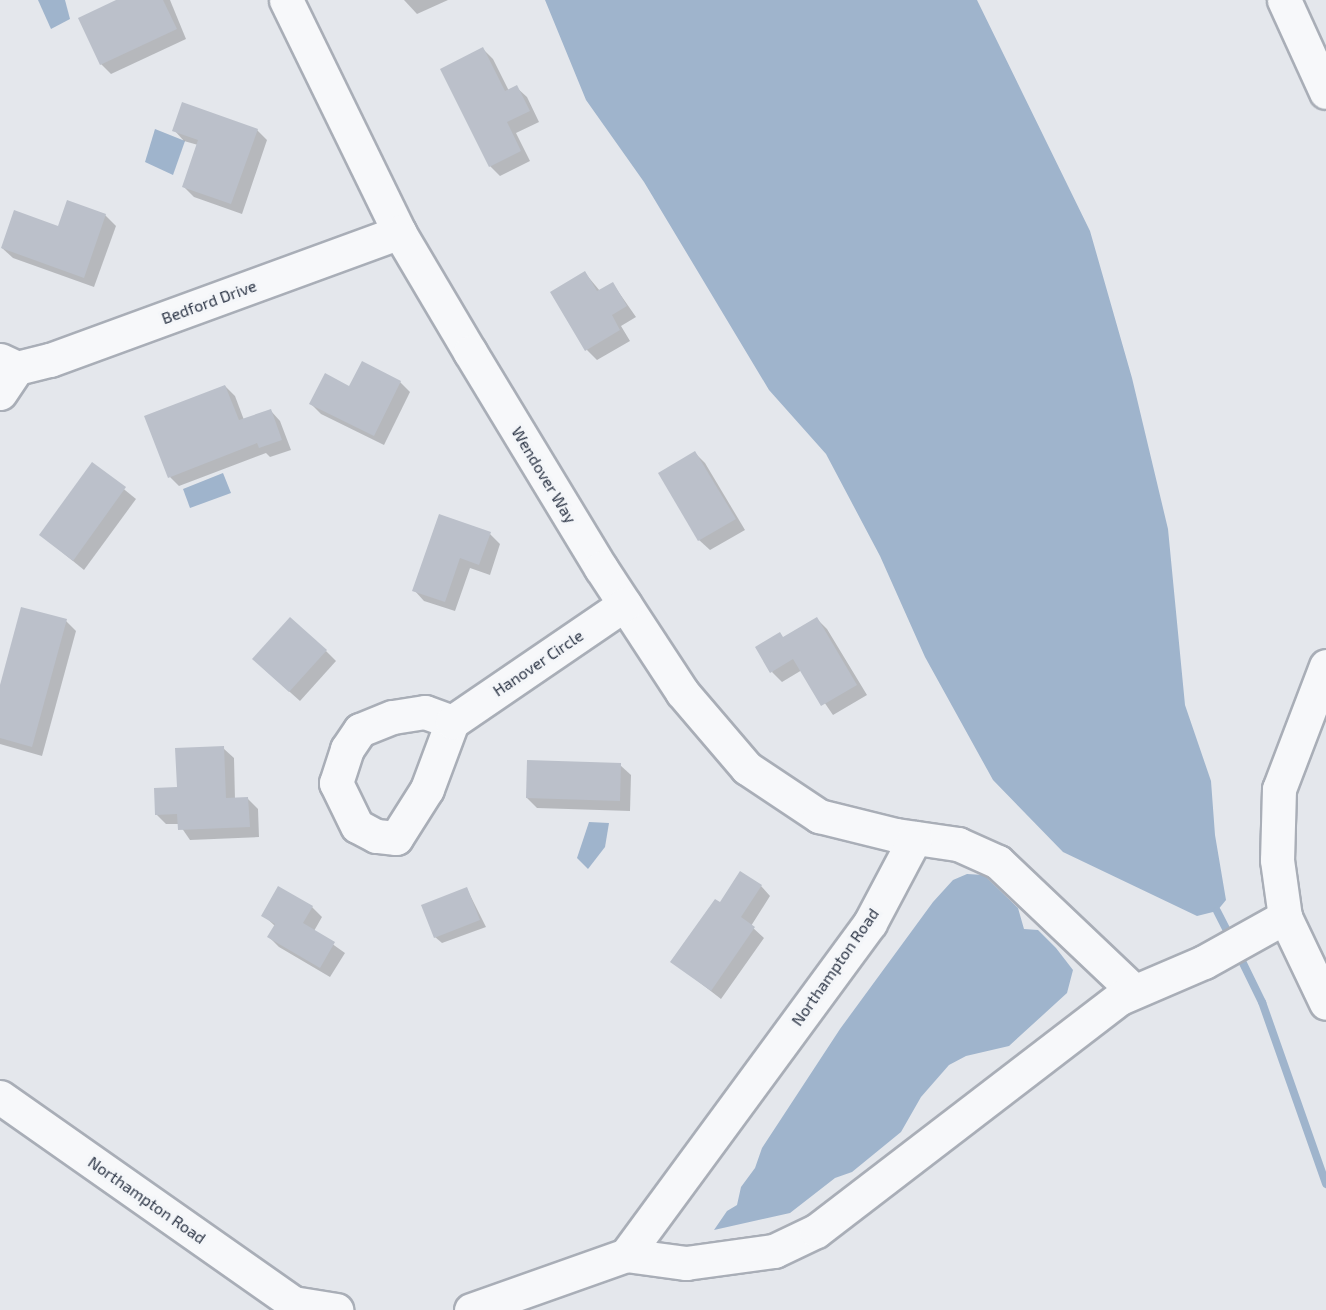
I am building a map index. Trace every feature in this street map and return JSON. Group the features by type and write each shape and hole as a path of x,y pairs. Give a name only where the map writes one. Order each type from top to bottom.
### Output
{"street":[{"name":"Wendover Way","path":"286,0 399,232 625,604 682,692 747,768 819,816 915,838"},
{"path":"1284,0 1326,92"},
{"name":"Bedford Drive","path":"6,374 399,232"},
{"name":"Hanover Circle","path":"452,722 625,604"},
{"path":"1326,666 1279,789 1272,923 1326,1003"},
{"path":"915,838 958,844 998,862 1134,991"},
{"name":"Northampton Road","path":"626,1254 870,923 915,838"},
{"path":"471,1310 626,1254 687,1263 774,1251 816,1231 1134,991 1204,962 1272,923"},
{"name":"Northampton Road","path":"0,1097 298,1306 336,1310"}],"water":[{"path":"38,0 65,0 70,19 51,29"},
{"path":"545,0 977,0 1090,231 1132,378 1168,529 1185,705 1211,781 1215,835 1226,900 1217,911 1197,916 1063,852 993,780 925,657 880,556 826,454 769,390 644,182 586,100"},
{"path":"155,129 185,141 173,175 145,162"},
{"path":"223,473 231,493 190,508 183,489"},
{"path":"589,822 609,823 605,847 588,869 577,858"},
{"path":"967,874 984,875 1018,908 1024,929 1038,930 1056,948 1073,970 1067,993 1009,1046 966,1056 949,1065 921,1097 901,1132 852,1172 835,1178 790,1213 714,1230 727,1211 737,1205 741,1187 755,1168 762,1148 840,1029 933,902 953,880"}],"building":[{"path":"116,0 163,0 177,29 100,65 78,18"},
{"path":"483,47 505,91 517,85 530,111 507,122 521,151 489,167 440,69"},
{"path":"182,102 258,129 231,204 182,187 198,140 172,131"},
{"path":"67,200 106,214 84,278 1,248 14,210 58,226"},
{"path":"585,271 597,291 613,282 627,306 612,315 620,330 585,351 550,292"},
{"path":"362,361 401,381 374,436 309,404 325,373 349,386"},
{"path":"225,385 239,420 271,409 282,440 259,448 257,443 168,478 144,416"},
{"path":"695,451 736,519 698,541 658,473"},
{"path":"92,462 126,487 73,561 39,535"},
{"path":"439,514 491,532 479,565 460,558 445,602 412,591"},
{"path":"21,607 67,619 32,747 0,738 0,685"},
{"path":"290,617 327,650 289,692 252,659"},
{"path":"817,617 857,685 821,706 793,659 770,673 755,647 780,632 783,637"},
{"path":"224,746 226,798 248,797 250,827 178,830 177,814 155,815 154,788 177,787 175,748"},
{"path":"527,760 621,763 620,801 526,798"},
{"path":"740,871 762,885 741,917 755,927 711,991 670,962 715,899 720,902"},
{"path":"278,886 313,906 303,923 335,942 320,968 267,937 275,924 261,916"},
{"path":"467,887 480,920 434,938 421,905"}],"waterway":[{"path":"1217,911 1231,939"},
{"path":"1238,953 1262,1002 1326,1184"}]}
